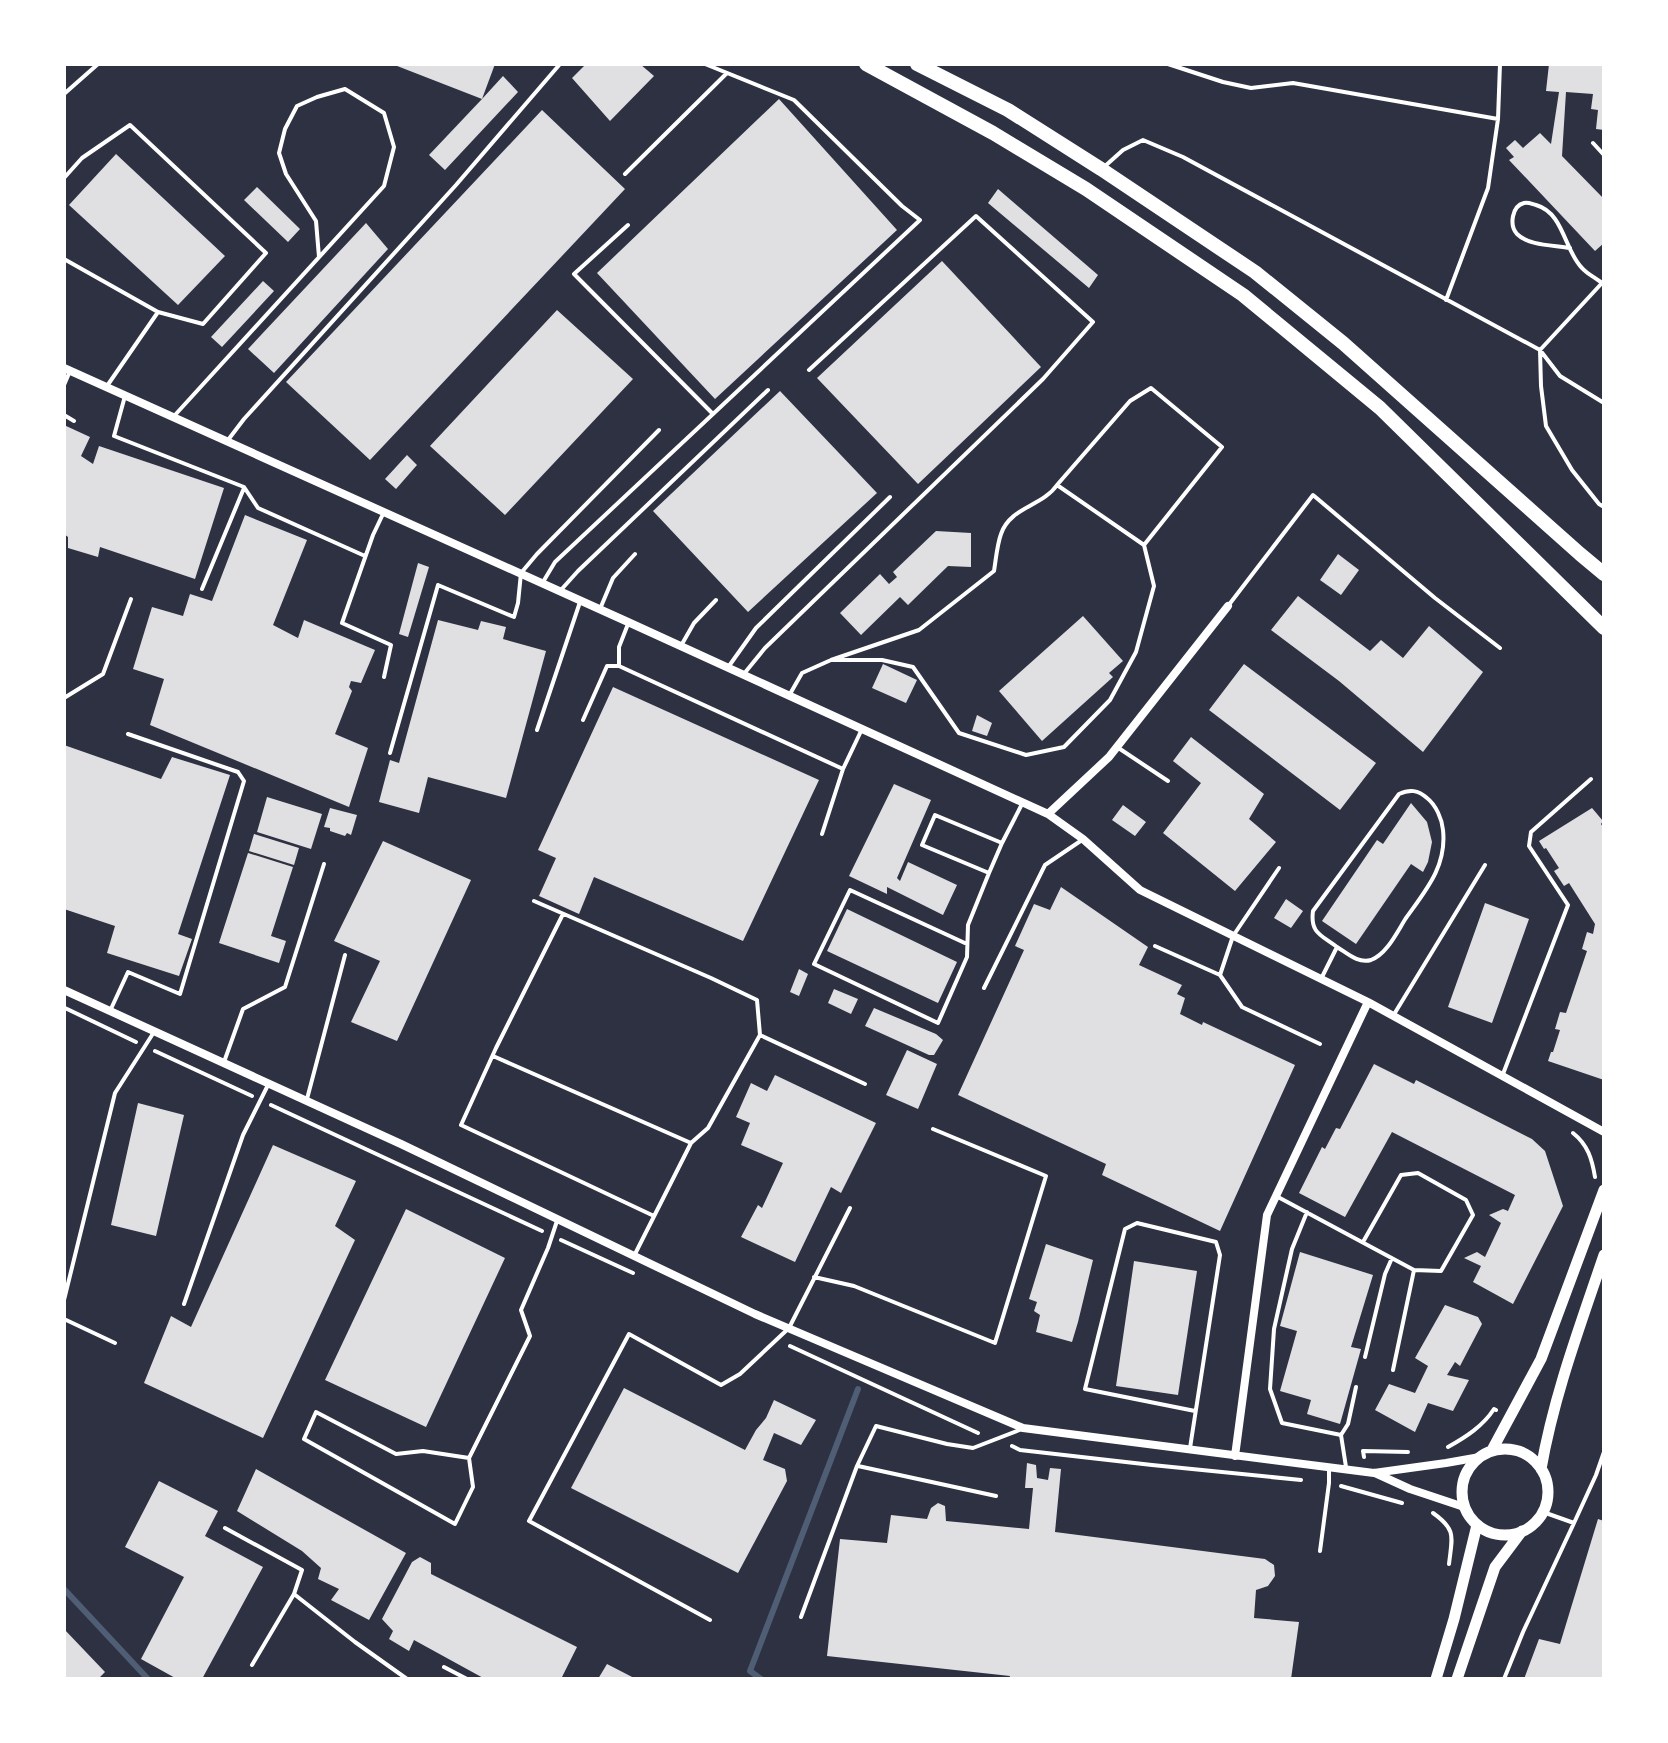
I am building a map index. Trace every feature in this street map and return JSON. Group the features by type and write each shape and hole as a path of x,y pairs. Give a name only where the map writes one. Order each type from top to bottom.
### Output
{"main road":[{"path":"866,64 993,133 1086,189 1243,295 1380,408 1604,628"},
{"path":"917,64 1008,110 1255,272 1343,343 1604,574"}],"street":[{"path":"67,370 1024,802 1048,814 1083,839 1140,890 1368,1002 1604,1132"},
{"path":"1048,814 1109,757 1228,606"},
{"path":"64,990 307,1100 755,1314 1023,1428 1374,1473 1480,1457"},
{"path":"1235,1456 1267,1215 1368,1002"},
{"path":"1492,1450 1541,1359 1604,1190"},
{"path":"1541,1469 1547,1432 1564,1372 1604,1255"},
{"path":"1492,1450 1520,1451 1541,1469 1547,1483 1543,1512 1534,1523 1510,1535 1487,1531 1477,1525 1464,1507 1464,1479 1472,1464 1492,1450"},
{"path":"1374,1473 1464,1507"},
{"path":"1436,1679 1477,1525"},
{"path":"1457,1679 1495,1567 1522,1531"}],"lane":[{"path":"64,94 98,64"},
{"path":"228,441 244,419 456,185 560,64"},
{"path":"543,583 555,562 920,220 794,100 705,64"},
{"path":"1168,64 1251,88 1293,83 1498,119"},
{"path":"1446,300 1488,188 1498,119 1500,64"},
{"path":"625,174 726,74"},
{"path":"173,417 384,186 394,147 384,113 345,89 297,106 285,129 279,153 286,174 316,221 319,257"},
{"path":"64,178 82,158 130,125 266,253 203,324 158,312 64,259"},
{"path":"1101,169 1123,150 1143,140 1183,157 1540,350 1560,376 1604,403"},
{"path":"1593,143 1604,155"},
{"path":"1570,248 1540,244 1516,233 1512,224 1513,214 1519,205 1526,202 1542,207 1557,222 1581,268 1603,283 1540,350 1546,426 1572,470 1604,507"},
{"path":"743,675 765,648 1043,379 1093,322 976,216 809,370"},
{"path":"628,225 574,274 713,414"},
{"path":"106,387 158,312"},
{"path":"64,385 67,370"},
{"path":"789,696 802,673 919,630 994,571 1001,532 1013,515 1051,494 1130,401 1151,388 1222,447 1144,545"},
{"path":"560,591 768,390"},
{"path":"125,396 114,436 244,487 258,508 365,556"},
{"path":"64,415 74,421"},
{"path":"390,753 438,585 514,617 521,573 659,430"},
{"path":"831,660 882,660 913,667 959,733 1026,755 1064,747 1110,700 1136,652 1154,586 1144,545 1057,485"},
{"path":"202,589 244,487"},
{"path":"1228,606 1313,495 1435,598 1500,648"},
{"path":"727,668 756,628 890,497"},
{"path":"384,511 342,623 391,645 384,677"},
{"path":"600,609 613,578 635,554"},
{"path":"64,698 103,674 131,599"},
{"path":"537,730 581,600"},
{"path":"681,646 694,623 716,600"},
{"path":"619,666 619,647 628,622"},
{"path":"583,720 607,666 619,666 843,769"},
{"path":"822,834 843,769 862,729"},
{"path":"110,1011 128,972 180,994 244,781 238,772 128,734"},
{"path":"1117,747 1168,781"},
{"path":"1502,1076 1568,905 1529,846 1531,832 1591,779"},
{"path":"1416,791 1429,799 1442,820 1445,845 1436,873 1386,948 1371,960 1358,960 1337,947 1314,930 1311,922 1313,911 1399,794 1416,791"},
{"path":"967,944 850,890 814,964 938,1023 967,957 968,925 1002,843 1024,802"},
{"path":"989,873 922,845 935,815 1002,843"},
{"path":"984,988 1045,865 1083,839"},
{"path":"224,1063 243,1009 285,987 324,864"},
{"path":"1393,1016 1485,865"},
{"path":"1220,975 1233,936 1279,868"},
{"path":"534,901 757,1000 760,1035 708,1128 691,1143 634,1256"},
{"path":"563,914 461,1125 654,1216"},
{"path":"1155,946 1220,975 1242,1007 1320,1044"},
{"path":"1321,979 1337,947"},
{"path":"307,1100 345,955"},
{"path":"64,1300 115,1093 155,1031"},
{"path":"760,1035 865,1084"},
{"path":"493,1056 691,1143"},
{"path":"184,1304 243,1135 269,1083"},
{"path":"814,1277 854,1286 995,1343 1046,1176 933,1129"},
{"path":"1275,1196 1414,1270 1441,1271 1473,1215 1466,1200 1418,1173 1401,1175 1363,1242"},
{"path":"710,1620 529,1521 629,1334 721,1385 740,1374 789,1328 850,1208"},
{"path":"1307,1212 1292,1249 1274,1329 1270,1389 1282,1423 1341,1435"},
{"path":"469,1458 423,1451 396,1454 316,1412 304,1439 455,1524 473,1487 469,1458 530,1336 521,1310 558,1219"},
{"path":"1190,1450 1220,1255 1216,1242 1137,1223 1125,1229 1085,1389 1195,1411"},
{"path":"1365,1357 1385,1274 1392,1258"},
{"path":"1393,1370 1414,1270"},
{"path":"64,1319 115,1343"},
{"path":"1347,1470 1341,1435 1348,1424 1356,1387"},
{"path":"801,1617 857,1466 876,1426 973,1448 1023,1428"},
{"path":"1504,1679 1604,1452"},
{"path":"857,1466 996,1496"},
{"path":"1320,1551 1329,1468"},
{"path":"1543,1512 1574,1523"},
{"path":"225,1528 302,1570 294,1594 252,1665"},
{"path":"294,1594 407,1679"},
{"path":"444,1667 467,1679"}],"path":[{"path":"64,1008 583,1250"},
{"path":"1566,1129 1577,1135 1590,1152 1596,1177"}],"building":[{"path":"392,64 495,64 482,99"},
{"path":"586,64 640,64 654,76 610,121 572,78"},
{"path":"1549,64 1604,64 1604,130 1596,129 1598,110 1591,109 1593,94 1566,92 1562,156 1604,199 1604,243 1595,251 1509,160 1514,157 1506,148 1515,140 1523,148 1540,133 1551,144 1559,92 1546,91"},
{"path":"503,76 518,92 445,170 429,155"},
{"path":"779,99 897,230 715,399 597,273"},
{"path":"542,110 625,189 370,460 286,382"},
{"path":"116,154 225,256 178,305 69,205"},
{"path":"257,187 300,229 288,242 244,200"},
{"path":"998,189 1098,275 1089,288 988,203"},
{"path":"366,223 388,249 274,373 248,349"},
{"path":"942,261 1041,367 918,484 817,378"},
{"path":"263,281 274,291 222,347 211,337"},
{"path":"557,310 633,379 505,515 430,446"},
{"path":"780,391 877,493 748,612 653,511"},
{"path":"64,425 90,437 81,456 93,464 99,446 224,488 195,579 100,547 98,557 68,548 68,537 64,534"},
{"path":"407,455 417,465 396,489 385,479"},
{"path":"245,515 307,540 273,625 298,638 304,620 375,650 361,683 351,681 349,687 352,691 335,734 368,748 349,807 150,725 164,679 133,669 152,607 183,616 190,594 212,601"},
{"path":"936,531 971,533 971,567 948,566 908,605 900,597 861,635 840,613 880,574 889,584 897,577 893,572"},
{"path":"1338,554 1359,570 1341,595 1320,580"},
{"path":"418,563 429,567 408,637 399,634"},
{"path":"1298,596 1370,651 1381,640 1403,658 1429,626 1483,672 1423,752 1339,681 1271,630"},
{"path":"1083,616 1123,661 1109,673 1113,677 1042,741 999,691"},
{"path":"438,620 478,630 481,621 506,627 503,639 546,651 506,798 428,777 419,813 379,802 390,760 399,763"},
{"path":"883,664 917,680 906,703 872,688"},
{"path":"1244,664 1376,763 1340,810 1209,710"},
{"path":"613,687 819,780 743,941 594,877 579,914 539,896 556,858 538,850"},
{"path":"977,715 992,723 987,736 972,731"},
{"path":"1191,737 1264,794 1249,819 1276,842 1235,891 1163,833 1201,783 1173,761"},
{"path":"64,745 161,779 172,757 230,775 178,934 192,939 179,976 107,953 115,926 64,909"},
{"path":"894,784 931,800 897,878 900,881 908,862 957,885 943,915 887,887 887,894 849,876"},
{"path":"267,797 322,814 311,849 257,832"},
{"path":"1411,803 1427,822 1432,842 1428,862 1423,872 1411,864 1356,944 1322,921 1377,840 1383,844"},
{"path":"1123,805 1146,822 1135,836 1112,820"},
{"path":"330,808 357,815 351,835 347,833 345,836 324,827"},
{"path":"1592,808 1603,821 1604,829 1604,1080 1548,1061 1560,1030 1555,1029 1560,1012 1566,1013 1587,951 1582,949 1587,932 1593,934 1595,924 1569,883 1564,886 1554,871 1559,868 1539,841"},
{"path":"254,834 299,848 294,865 249,851"},
{"path":"383,841 471,880 397,1041 351,1022 380,961 334,941"},
{"path":"248,853 293,867 271,936 286,941 279,963 219,943"},
{"path":"1061,887 1148,947 1139,965 1182,985 1177,994 1185,998 1180,1014 1295,1065 1220,1231 1102,1175 1106,1164 958,1095 1024,950 1015,946 1034,904 1050,910"},
{"path":"1286,899 1303,911 1291,928 1274,918"},
{"path":"1485,903 1529,919 1492,1023 1448,1007"},
{"path":"847,909 957,962 938,1003 827,951"},
{"path":"799,969 808,974 799,996 790,992"},
{"path":"834,989 858,999 851,1014 828,1003"},
{"path":"874,1008 936,1034 943,1040 934,1055 865,1026"},
{"path":"907,1050 937,1064 918,1109 886,1095"},
{"path":"1374,1064 1414,1084 1416,1080 1532,1139 1545,1151 1563,1206 1513,1304 1473,1282 1481,1266 1464,1258 1477,1252 1485,1257 1501,1223 1489,1215 1503,1209 1508,1211 1515,1195 1392,1132 1345,1217 1299,1193 1322,1147 1325,1149 1336,1128 1340,1129"},
{"path":"775,1075 876,1123 841,1193 831,1187 795,1262 741,1237 758,1205 762,1208 783,1163 741,1145 750,1123 736,1117 751,1083 767,1091"},
{"path":"138,1103 184,1115 156,1236 111,1225"},
{"path":"273,1145 356,1181 335,1226 355,1240 263,1438 144,1383 171,1316 191,1327"},
{"path":"406,1209 505,1258 426,1427 325,1380"},
{"path":"1046,1244 1093,1260 1072,1342 1036,1332 1040,1315 1034,1311 1037,1302 1029,1299"},
{"path":"1300,1252 1373,1275 1351,1347 1361,1349 1340,1424 1307,1414 1311,1400 1280,1391 1297,1331 1280,1326"},
{"path":"1134,1261 1197,1271 1178,1395 1116,1386"},
{"path":"1445,1305 1478,1317 1482,1324 1460,1366 1455,1362 1447,1375 1469,1380 1453,1411 1428,1403 1415,1432 1375,1410 1389,1384 1415,1393 1428,1366 1415,1358"},
{"path":"624,1388 745,1450 774,1400 816,1420 801,1445 774,1433 763,1460 785,1469 787,1481 738,1573 571,1488"},
{"path":"1027,1463 1036,1465 1037,1478 1048,1480 1050,1468 1061,1469 1055,1532 1265,1559 1274,1565 1275,1576 1268,1586 1256,1590 1254,1618 1299,1622 1291,1679 1009,1679 1010,1676 827,1656 840,1539 887,1543 891,1515 927,1519 931,1508 938,1503 945,1506 946,1521 1029,1529 1033,1488 1025,1488"},
{"path":"256,1469 406,1553 369,1620 331,1600 339,1589 318,1579 321,1568 302,1551 237,1511"},
{"path":"159,1481 218,1511 205,1536 263,1567 202,1679 177,1679 141,1659 184,1577 125,1547"},
{"path":"1598,1519 1604,1521 1604,1679 1524,1679 1539,1639 1560,1644"},
{"path":"420,1557 431,1563 431,1574 577,1647 561,1679 485,1679 414,1640 409,1651 389,1639 393,1631 382,1619 412,1562"},
{"path":"64,1629 105,1672 98,1679 64,1679"},
{"path":"607,1664 636,1679 598,1679"}],"waterway":[{"path":"761,1679 750,1671 858,1389"},
{"path":"64,1589 148,1679"}]}
